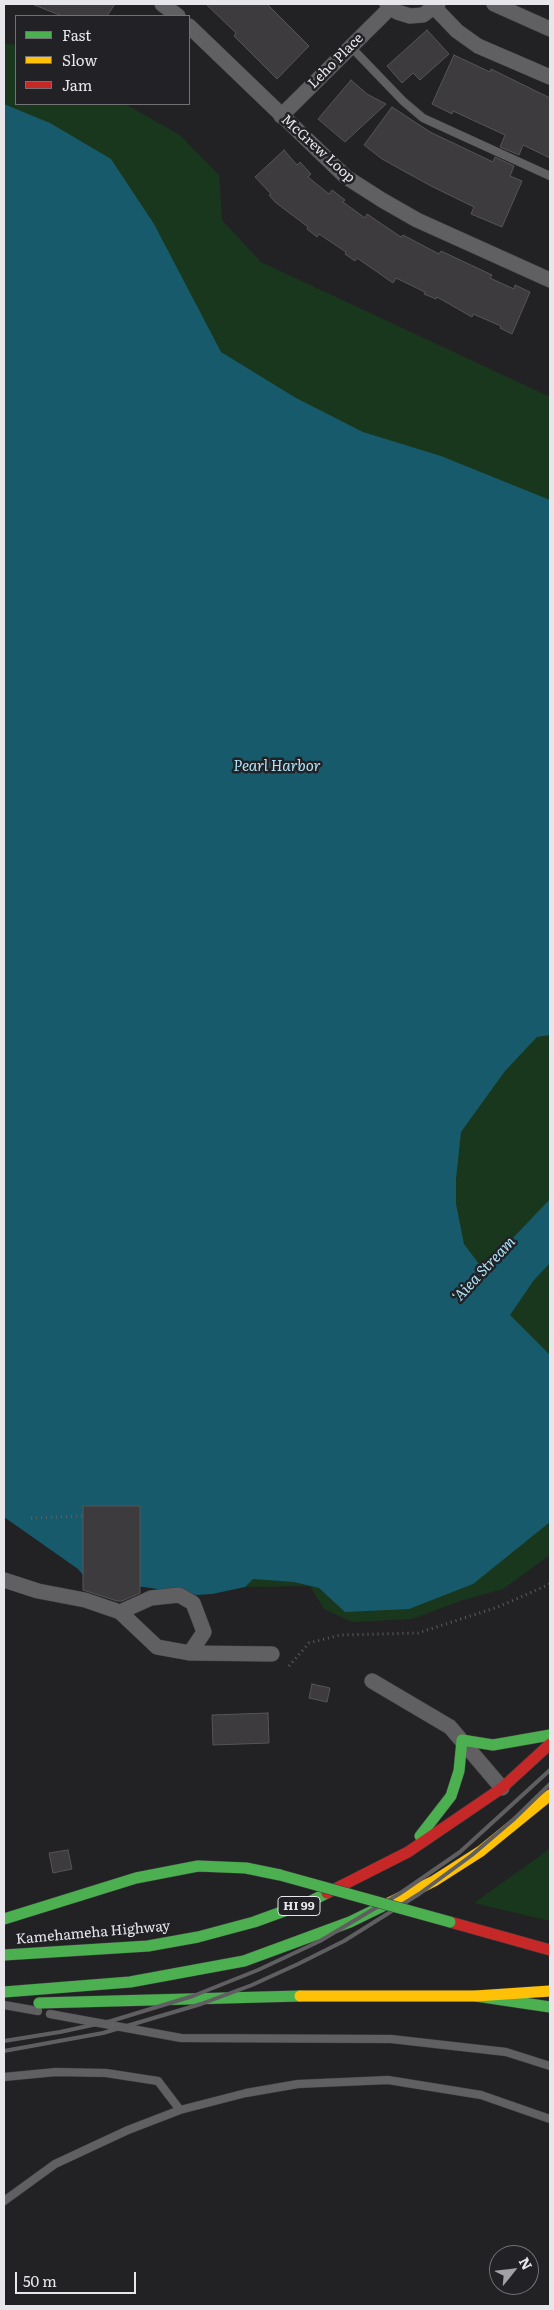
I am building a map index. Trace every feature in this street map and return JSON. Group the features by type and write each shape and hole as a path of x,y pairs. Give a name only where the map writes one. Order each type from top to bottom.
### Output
{"main road":[{"path":"408,1852 450,1796 459,1771 462,1740 493,1745 550,1735"},
{"name":"Kamehameha Highway","path":"4,1955 148,1946 198,1937 254,1922 309,1902 408,1852 502,1788 550,1744"},
{"path":"499,1803 502,1788"},
{"name":"HI 99","path":"4,1992 130,1982 244,1961 350,1922 434,1881 481,1851 550,1795"},
{"path":"481,1851 494,1827"},
{"path":"4,1920 136,1878 198,1866 246,1868 280,1875 550,1950"},
{"path":"4,2000 50,2004 298,1996 476,1996 550,1991"},
{"path":"476,1996 550,2007"}],"street":[{"path":"162,4 177,15"},
{"path":"494,4 550,29"},
{"path":"389,5 397,12 410,16 423,15 436,6 457,31 478,46 550,77"},
{"name":"Leho Place","path":"281,116 389,5"},
{"name":"McGrew Loop","path":"190,27 281,116 346,176 417,220 550,280"},
{"path":"4,1580 38,1591 86,1600 120,1612 156,1647 190,1653 272,1654"},
{"path":"120,1612 151,1598 179,1595 193,1603 204,1632 190,1653"},
{"path":"372,1681 450,1727 502,1788"}],"lane":[{"path":"350,46 403,101 423,118 550,176"},
{"path":"4,2005 181,2038 390,2039 506,2052 550,2066"},
{"path":"4,2077 56,2072 81,2072 106,2073 148,2079 158,2081 180,2110"},
{"path":"4,2201 55,2164 128,2130 180,2110 298,2084 388,2080 481,2095 550,2118"}],"path":[{"path":"30,1518 83,1516"},
{"path":"289,1666 309,1643 340,1635 418,1632 498,1607 550,1584"}],"green space":[{"path":"4,43 15,45 15,105 127,105 180,135 219,175 222,220 261,262 550,397 550,517 229,375 4,122"},
{"path":"550,1018 550,1204 472,1290 447,1219 465,1103"},
{"path":"550,1245 550,1371 497,1314"},
{"path":"550,1480 550,1555 503,1589 463,1600 412,1619 352,1622 324,1609 310,1586 245,1587 235,1578"},
{"path":"550,1847 550,1921 474,1903 544,1853"}],"water":[{"name":"Pearl Harbor","path":"4,104 50,123 111,159 154,224 221,352 296,398 363,432 441,456 550,500 550,1035 537,1037 505,1071 461,1132 456,1179 456,1204 464,1244 479,1264 496,1256 550,1199 550,1263 534,1280 510,1315 550,1355 550,1522 473,1584 409,1609 345,1612 319,1588 294,1582 253,1579 245,1587 212,1594 196,1595 144,1587 89,1582 78,1569 4,1517"}],"building":[{"path":"32,4 115,4 108,15 60,15"},
{"path":"206,4 267,4 309,46 277,79 234,36 236,33"},
{"path":"427,30 449,54 420,80 413,73 402,83 387,66"},
{"path":"454,55 490,72 491,69 550,98 550,158 523,145 519,155 500,147 505,135 453,111 452,114 432,104"},
{"path":"351,80 367,94 386,104 345,142 318,119"},
{"path":"392,107 430,132 493,162 495,157 514,166 510,176 522,181 502,227 471,214 474,207 382,159 364,145"},
{"path":"284,150 297,165 300,162 311,174 308,177 329,194 332,190 345,200 343,202 365,218 367,214 401,237 403,235 439,254 441,251 492,275 490,278 514,289 515,285 530,292 512,334 500,328 501,326 473,314 472,317 437,297 436,299 424,294 425,292 396,278 393,283 357,258 355,261 345,254 346,252 319,234 317,237 307,229 308,227 275,202 269,195 271,194 255,177"},
{"path":"83,1506 140,1506 140,1593 122,1601 117,1601 83,1590"},
{"path":"312,1684 330,1688 327,1702 309,1698"},
{"path":"268,1713 269,1743 213,1745 212,1715"},
{"path":"68,1850 72,1869 53,1873 49,1853"}],"railway":[{"path":"4,2041 111,2021 193,1996 258,1970 320,1941 399,1894 460,1852 550,1770"},
{"path":"4,2051 103,2033 201,2004 252,1985 298,1964 344,1941 419,1894 472,1855 513,1820 550,1784"}],"traffic: fast":[{"path":"420,1836 451,1796 459,1771 462,1740 493,1745 550,1735"},
{"path":"4,1919 136,1878 198,1866 246,1868 280,1875"},
{"path":"280,1875 450,1922"},
{"path":"4,1955 148,1946 198,1937 254,1922 309,1902 327,1893"},
{"path":"4,1992 130,1982 244,1961 350,1922 389,1903"},
{"path":"39,2003 300,1996"},
{"path":"476,1996 550,2007"}],"traffic: slow":[{"path":"389,1903 434,1881 481,1851 550,1795"},
{"path":"300,1996 476,1996 550,1991"}],"traffic: jam":[{"path":"327,1893 408,1852 502,1788 550,1744"},
{"path":"450,1922 550,1950"}],"water label":[{"name":"ʻAiea Stream","path":"485,1269"}]}
